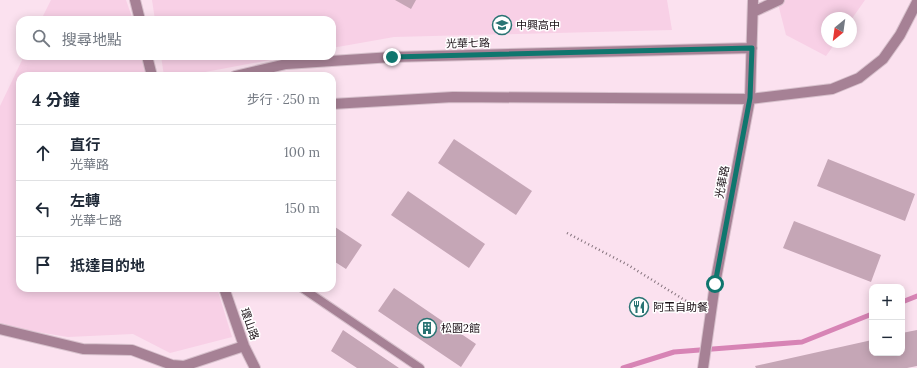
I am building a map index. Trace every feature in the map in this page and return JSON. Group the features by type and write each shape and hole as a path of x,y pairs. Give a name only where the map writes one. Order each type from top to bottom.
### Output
{"street":[{"path":"135,0 139,16"},
{"name":"光華路","path":"703,368 716,276 750,98 753,0"},
{"path":"753,12 779,0"},
{"path":"336,104 453,97 750,98 832,89 859,78 882,59 900,35 917,2"},
{"name":"光華七路","path":"252,72 286,64 392,57 752,48"},
{"path":"148,60 151,72"},
{"name":"環山路","path":"225,292 244,346 255,368"},
{"path":"0,329 83,349 132,350 172,366 184,366 244,346"}],"lane":[{"path":"308,292 420,368"}],"path":[{"path":"567,233 628,265 697,308 711,312"}],"shaded area":[{"path":"51,0 126,0 132,16 43,16"},
{"name":"中興高中","path":"152,0 667,0 672,30 394,37 336,47 336,16 154,16"},
{"path":"777,0 865,0 857,12 821,12 821,48 832,48 826,56 786,35"},
{"path":"22,60 145,60 149,72 16,72"},
{"path":"162,60 270,60 205,72 163,72"},
{"path":"16,73 16,292 218,292 232,337 170,353 133,334 68,337 0,326 0,106"}],"building":[{"path":"395,0 416,0 411,9"},
{"path":"454,139 532,191 516,215 438,163"},
{"path":"828,159 915,194 905,221 817,186"},
{"path":"408,191 485,244 469,268 391,215"},
{"path":"794,221 881,255 871,282 783,248"},
{"path":"336,228 362,245 346,269 336,263"},
{"name":"松園2館","path":"394,288 476,344 461,367 378,311"},
{"path":"343,330 399,368 357,368 331,351"},
{"path":"917,330 917,366 907,368 756,368 755,366 869,341 869,356 905,356 905,332"}],"waterway":[{"path":"905,301 917,296"},
{"path":"623,368 674,352 802,342 869,315"}],"place":[{"name":"中興高中","path":"502,25"},
{"name":"阿玉自助餐","path":"639,307"},
{"name":"松園2館","path":"427,328"}],"route":[{"path":"392,57 752,48 750,98 715,284"}]}
